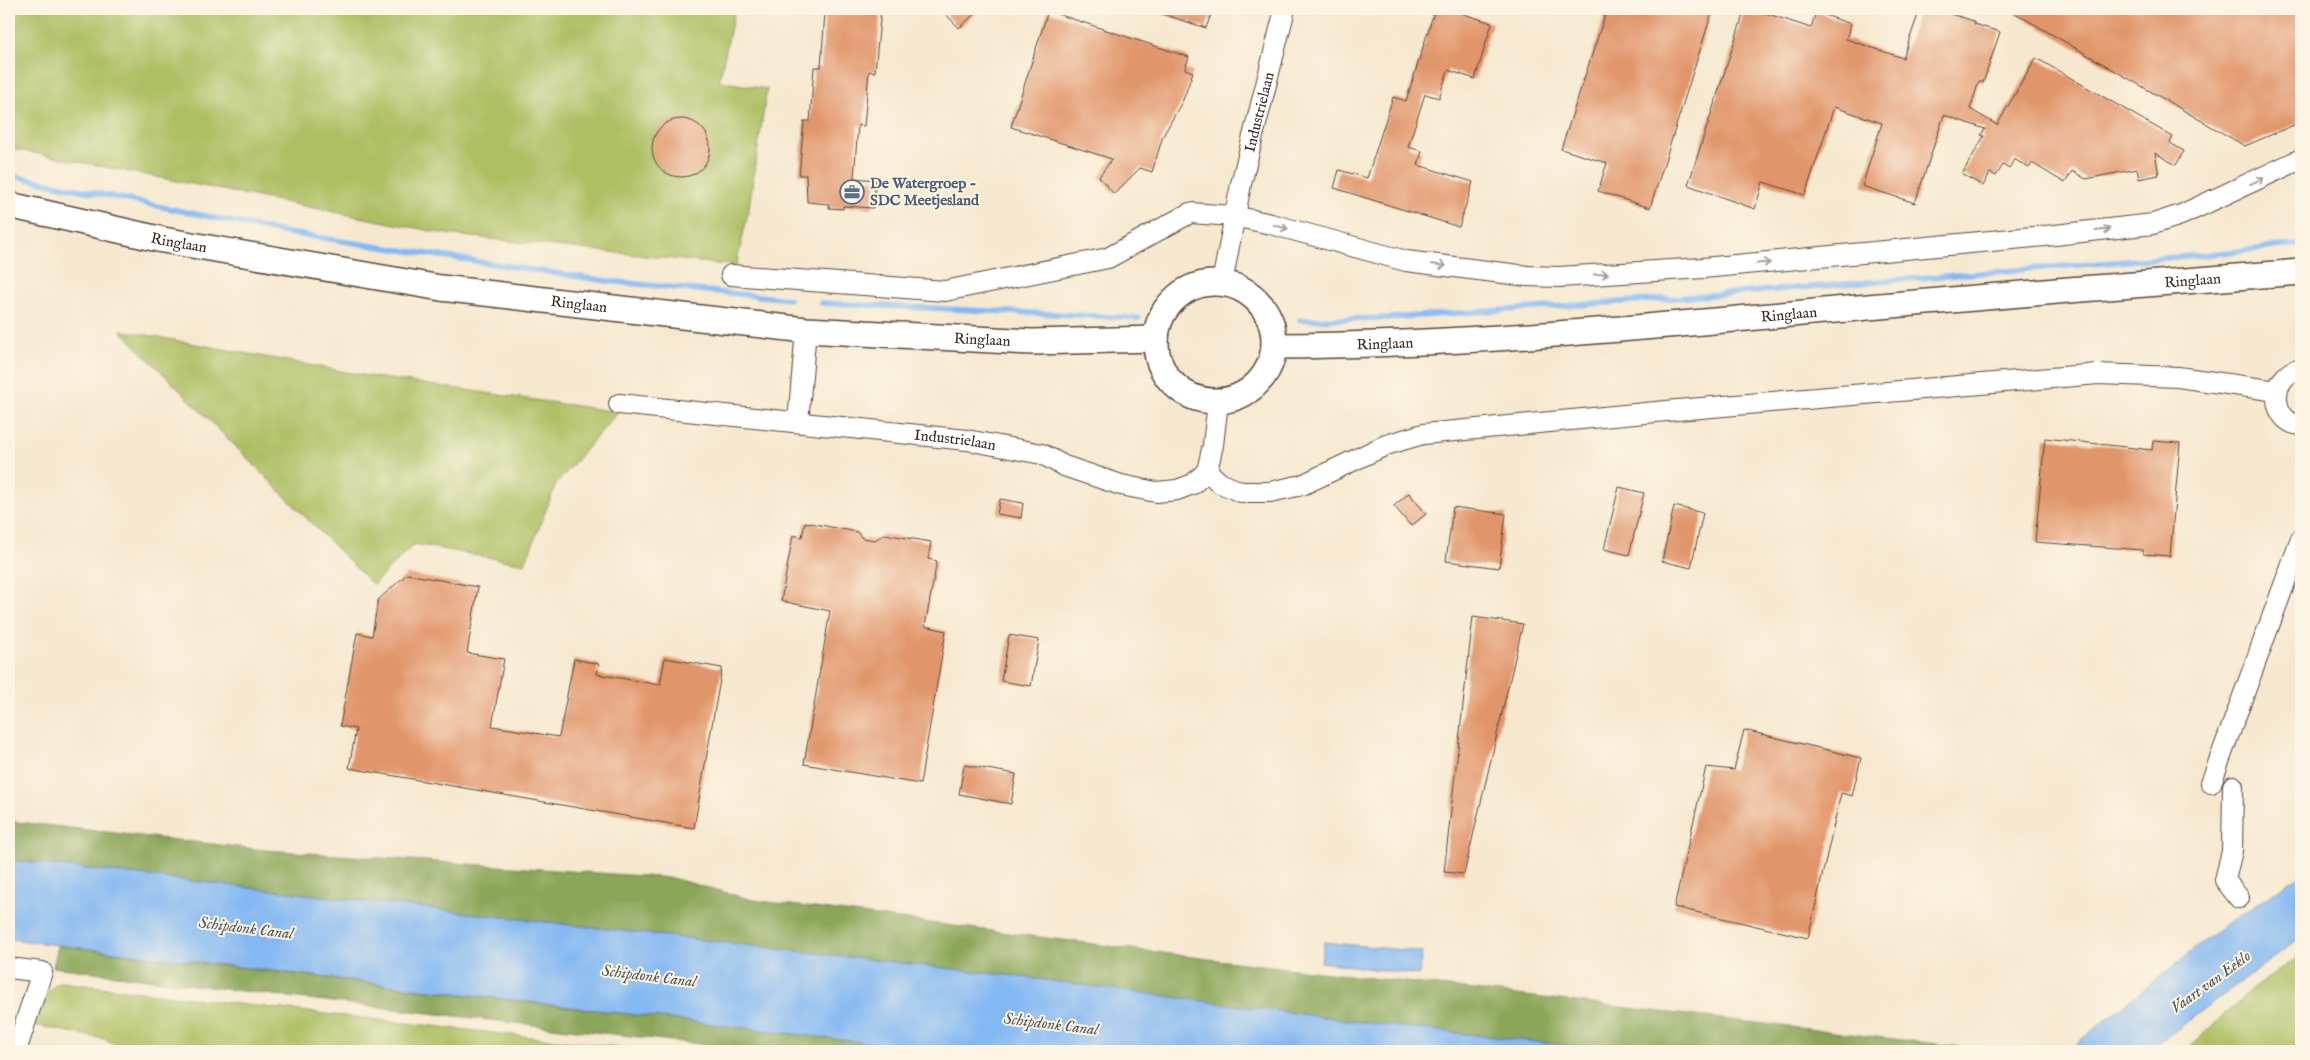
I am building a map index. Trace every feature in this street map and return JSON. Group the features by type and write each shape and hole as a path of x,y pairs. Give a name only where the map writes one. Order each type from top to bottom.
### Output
{"main road":[{"name":"Ringlaan","path":"9,205 163,240 441,288 806,330 1031,342 1156,339"},
{"name":"Ringlaan","path":"1275,346 1435,342 1605,332 1868,307 2301,272"},
{"path":"1222,283 1241,288 1258,301 1270,319 1275,346 1272,361 1263,378 1251,390 1234,399 1218,402 1201,400 1188,395 1174,386 1163,371 1158,357 1156,339 1158,324 1169,305 1180,294 1201,285 1222,283"}],"street":[{"name":"Industrielaan","path":"1222,283 1234,216 1274,45 1285,9"},
{"path":"731,275 945,291 1108,258 1190,212 1234,216 1270,224 1400,259 1526,276 1559,277 1703,268 2153,224 2181,215 2301,159"},
{"path":"798,422 806,330"},
{"path":"2301,368 2291,371 2286,375 2276,390 2278,406 2285,417 2301,425"},
{"path":"1218,402 1213,445 1207,471 1220,483 1241,492 1270,492 1302,485 1386,445 1423,434 2089,375 2138,374 2178,377 2276,390"},
{"name":"Industrielaan","path":"619,404 967,440 1042,454 1064,466 1121,485 1156,492 1177,490 1193,484 1207,471"},
{"path":"2211,783 2301,539"},
{"path":"2232,786 2232,851 2225,880 2239,898"},
{"path":"9,968 42,972 16,1051"}],"green space":[{"path":"9,9 735,9 719,81 767,89 748,213 736,266 446,234 9,148"},
{"path":"120,330 368,376 618,412 556,484 525,564 414,544 373,585"},
{"path":"9,821 265,850 672,878 753,900 1209,959 1979,1049 1982,1051 1616,1051 1368,1023 1021,977 9,860"},
{"path":"58,946 934,1051 760,1051 281,996 53,967"},
{"path":"2301,955 2301,1051 2185,1051 2251,990"},
{"path":"60,982 653,1051 175,1051 171,1048 167,1051 127,1051 105,1039 34,1025 46,995"}],"water":[{"name":"Schipdonk Canal","path":"9,860 1021,977 1368,1023 1616,1051 934,1051 9,939"},
{"name":"Vaart van Eeklo","path":"2301,875 2301,937 2148,1051 2067,1051 2222,927"},
{"path":"1324,942 1422,952 1419,975 1321,962"}],"building":[{"path":"832,9 881,9 875,72 869,71 864,126 858,125 854,178 876,180 873,208 843,206 843,209 829,208 829,204 807,202 806,175 799,175 804,121 810,121 814,67 821,67 825,13 832,14"},
{"path":"941,9 980,9 959,28"},
{"path":"1157,9 1213,9 1206,28 1156,12"},
{"path":"1435,9 1448,9 1492,23 1475,79 1448,70 1439,98 1425,94 1408,147 1422,151 1418,165 1473,182 1459,227 1334,188 1339,170 1367,178 1393,97 1406,101"},
{"path":"1607,9 1713,9 1650,208 1598,191 1607,163 1561,149"},
{"path":"1745,9 1753,9 1811,28 1816,12 1851,24 1846,39 1903,58 1920,9 1934,9 1974,21 1974,24 2000,32 1983,83 1979,81 1970,109 1997,125 2036,58 2173,137 2170,143 2184,151 2176,165 2155,153 2159,175 2139,179 2137,169 2086,179 2072,171 2065,183 2032,163 2029,168 2014,159 2009,169 2003,165 1996,176 1990,173 1983,186 1962,174 1984,136 1981,135 1985,129 1944,115 1915,203 1862,186 1882,123 1834,107 1805,195 1763,182 1755,209 1688,185"},
{"path":"2008,9 2301,9 2301,122 2245,146"},
{"path":"1048,11 1189,57 1185,69 1193,72 1183,100 1163,136 1152,172 1140,168 1114,194 1099,177 1112,159 1011,127"},
{"path":"681,119 692,121 705,132 710,148 708,159 697,172 681,177 670,175 657,164 652,148 654,137 665,124"},
{"path":"2045,438 2152,450 2153,441 2180,443 2170,556 2143,554 2143,550 2035,542"},
{"path":"1619,487 1644,493 1629,555 1604,549"},
{"path":"1409,493 1426,514 1411,526 1394,506"},
{"path":"1000,499 1023,503 1021,518 997,514"},
{"path":"1674,506 1703,513 1691,568 1662,561"},
{"path":"1453,507 1506,514 1499,568 1446,561"},
{"path":"805,522 857,532 862,538 875,540 884,534 931,542 928,559 937,561 925,626 946,631 920,784 804,764 830,611 781,601 793,535 802,537"},
{"path":"407,574 478,587 467,653 504,659 492,726 559,737 574,659 599,664 597,674 660,685 665,658 722,668 694,828 349,768 356,729 340,726 357,633 372,636 378,600"},
{"path":"1473,617 1523,624 1464,874 1444,872"},
{"path":"1009,635 1039,640 1031,686 1001,681"},
{"path":"1744,730 1861,758 1852,796 1841,793 1808,938 1674,907 1706,767 1734,770"},
{"path":"964,765 1016,774 1011,804 959,794"}],"waterway":[{"path":"9,175 282,232 607,281 789,299"},
{"path":"1300,320 1389,318 1651,300 2212,254 2301,244"},
{"path":"821,303 1138,318"}],"place":[{"name":"De Watergroep - SDC Meetjesland","path":"852,192"}]}
